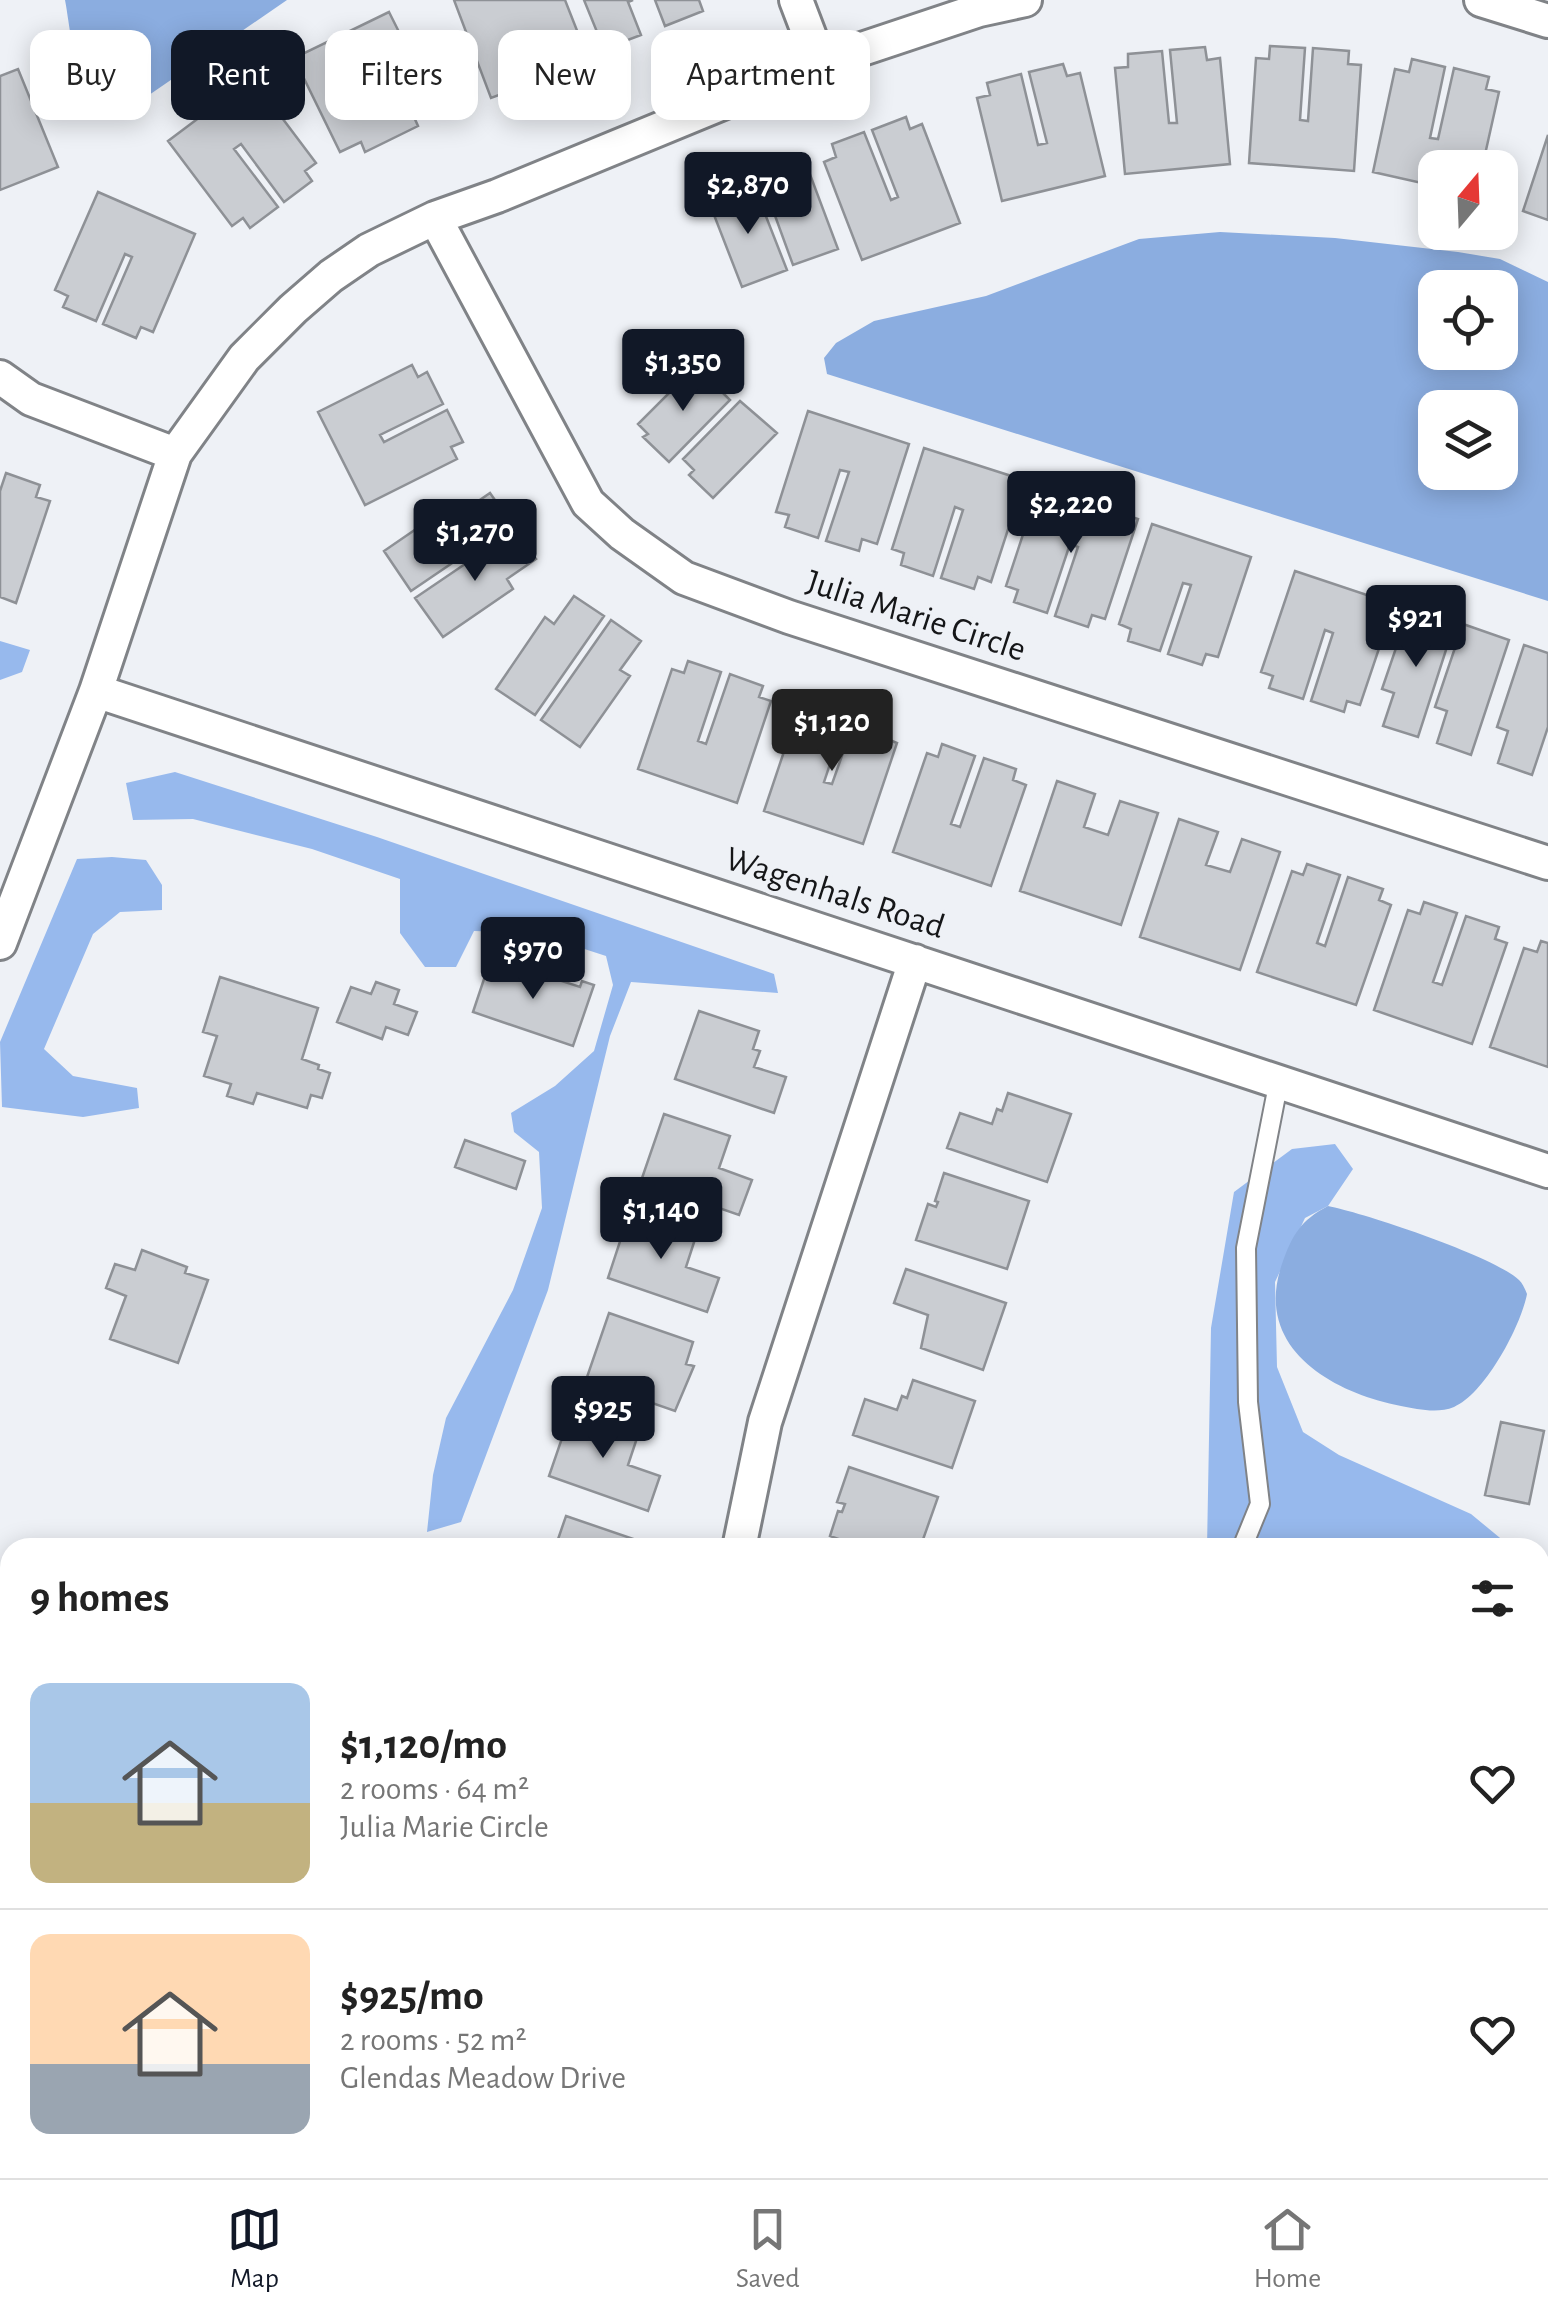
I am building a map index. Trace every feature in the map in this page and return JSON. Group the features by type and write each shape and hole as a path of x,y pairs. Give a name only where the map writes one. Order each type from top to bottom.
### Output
{"street":[{"path":"796,0 807,30"},
{"path":"870,46 979,10 1025,0"},
{"path":"1481,0 1548,21"},
{"path":"0,943 96,691 174,454 244,358 331,276 369,250 435,218 682,120"},
{"name":"Julia Marie Circle","path":"435,218 588,503 622,534 684,578 789,617 1548,863"},
{"path":"0,377 30,398 174,454"},
{"name":"Wagenhals Road","path":"96,691 1548,1170"},
{"path":"741,1538 765,1422 915,961"}],"lane":[{"path":"1246,1538 1260,1504 1248,1402 1246,1248 1279,1080"}],"shaded area":[{"path":"65,0 287,0 243,30 171,30 171,80 151,94 151,30 70,30"},
{"path":"1220,232 1335,238 1458,252 1500,259 1548,282 1548,601 827,374 824,358 836,343 874,321 986,296 1139,239"},
{"path":"0,641 30,650 22,672 0,680"},
{"path":"175,772 774,974 778,993 631,982 610,1036 548,1290 461,1522 427,1532 433,1475 446,1418 513,1290 542,1208 539,1152 514,1132 511,1113 555,1086 594,1051 613,985 606,956 535,933 474,931 456,967 425,967 400,933 400,879 312,849 193,819 133,820 126,783"},
{"path":"77,859 146,860 162,885 162,910 120,912 93,934 44,1049 73,1076 137,1088 139,1108 83,1117 2,1107 0,1042"},
{"path":"1335,1144 1353,1169 1328,1206 1305,1218 1275,1282 1277,1367 1303,1432 1339,1455 1471,1514 1500,1538 1207,1538 1211,1328 1234,1192 1292,1149"},
{"path":"1328,1206 1458,1248 1522,1283 1527,1294 1509,1340 1489,1374 1466,1400 1434,1411 1374,1399 1324,1377 1288,1342 1278,1319 1276,1293 1282,1264 1299,1229"}],"building":[{"path":"454,0 565,0 577,30 498,30 498,95 491,98 478,64 478,30 465,30"},
{"path":"584,0 633,0 628,2 641,35 631,39 631,30 596,30"},
{"path":"655,0 699,0 703,11 665,26"},
{"path":"389,12 398,30 352,30"},
{"path":"325,43 325,120 415,120 418,126 365,152 361,142 340,152 305,80 305,53"},
{"path":"1270,46 1305,48 1300,120 1308,121 1313,48 1349,51 1348,64 1361,65 1354,171 1249,163 1256,58 1269,59"},
{"path":"1205,47 1207,60 1220,58 1230,164 1125,174 1115,68 1128,67 1128,54 1162,51 1169,123 1177,123 1170,50"},
{"path":"1412,59 1445,67 1430,138 1438,139 1454,68 1489,77 1486,89 1499,92 1486,150 1418,150 1418,182 1373,172 1395,69 1409,72"},
{"path":"1063,64 1067,76 1080,73 1105,176 1002,201 977,98 990,95 987,83 1021,74 1038,145 1047,143 1029,72"},
{"path":"18,69 30,98 30,120 39,120 58,167 0,190 0,76"},
{"path":"906,117 910,129 922,124 960,223 862,260 824,162 836,157 832,144 864,132 891,200 898,197 872,130"},
{"path":"196,120 284,120 316,163 305,171 312,181 284,202 241,144 234,149 278,207 250,228 243,218 232,226 168,141"},
{"path":"1548,135 1548,220 1523,211"},
{"path":"794,168 795,174 808,169 838,249 793,265 762,180"},
{"path":"741,190 743,196 756,191 787,270 742,287 709,202"},
{"path":"98,192 195,234 153,332 141,327 136,338 103,324 132,257 125,254 96,321 63,307 68,296 55,290"},
{"path":"412,365 418,377 427,372 443,404 380,435 384,442 447,410 463,442 451,447 457,459 365,505 318,412"},
{"path":"696,366 730,400 669,462 643,437 648,434 638,424"},
{"path":"740,401 777,433 713,498 689,475 694,470 683,459"},
{"path":"808,411 909,444 877,544 862,539 859,551 826,541 849,472 840,470 818,538 785,527 789,515 776,512"},
{"path":"924,448 1024,480 991,582 978,577 974,589 941,578 963,510 955,507 933,576 901,565 904,553 892,549"},
{"path":"6,473 40,485 36,497 50,501 16,603 0,597 0,491"},
{"path":"1039,486 1138,519 1105,619 1092,615 1088,627 1055,616 1078,547 1070,544 1047,613 1014,602 1018,590 1006,586"},
{"path":"490,493 511,523 411,591 384,551 454,503 461,513"},
{"path":"1152,524 1251,557 1218,657 1206,654 1202,665 1168,654 1191,585 1183,583 1160,651 1128,641 1131,629 1119,624"},
{"path":"515,530 536,559 507,579 513,589 443,637 415,598"},
{"path":"1295,571 1394,604 1360,705 1347,701 1344,712 1311,701 1333,633 1325,630 1303,699 1269,688 1273,676 1261,672"},
{"path":"574,596 604,616 535,715 496,689 545,617 554,624"},
{"path":"1410,607 1455,622 1418,737 1383,726 1394,693 1382,689"},
{"path":"611,620 641,641 620,670 630,676 580,747 541,720"},
{"path":"1463,624 1509,640 1471,755 1437,743 1447,711 1435,707"},
{"path":"1524,645 1548,653 1548,727 1532,775 1498,763 1508,731 1497,727"},
{"path":"688,661 721,672 698,741 706,744 730,674 763,686 759,697 771,701 737,803 638,769 672,669 684,673"},
{"path":"814,703 847,713 824,782 832,784 856,716 888,727 885,738 897,743 863,844 764,811 798,710 809,714"},
{"path":"942,744 975,756 951,824 960,827 984,758 1016,769 1013,780 1026,785 991,886 893,852 927,753 938,757"},
{"path":"1057,781 1095,794 1084,827 1108,835 1120,801 1158,813 1121,925 1020,891"},
{"path":"1179,819 1218,832 1206,865 1230,872 1242,839 1280,852 1240,970 1140,937"},
{"path":"1307,864 1340,875 1317,943 1325,946 1348,877 1383,889 1379,900 1391,905 1356,1005 1257,972 1292,871 1303,875"},
{"path":"1424,902 1457,913 1433,982 1442,985 1466,916 1499,927 1495,939 1507,943 1472,1044 1374,1010 1408,910 1420,914"},
{"path":"1541,941 1548,943 1548,1067 1490,1047 1524,948 1537,952"},
{"path":"491,958 580,987 582,981 594,985 573,1046 473,1012"},
{"path":"220,977 318,1008 302,1059 330,1073 322,1098 311,1095 307,1108 257,1093 253,1104 227,1096 231,1084 204,1076 217,1036 203,1032"},
{"path":"376,982 399,990 394,1004 417,1012 408,1035 386,1027 382,1039 337,1022 351,987 371,994"},
{"path":"699,1011 759,1031 753,1049 760,1051 754,1067 786,1077 774,1113 675,1079"},
{"path":"1008,1093 1071,1114 1047,1182 947,1148 960,1113 992,1124"},
{"path":"664,1114 730,1136 719,1168 752,1180 739,1215 641,1181"},
{"path":"465,1140 525,1161 516,1189 455,1167"},
{"path":"944,1173 1029,1201 1007,1269 916,1240 928,1204 936,1207"},
{"path":"630,1211 697,1233 686,1267 719,1278 707,1312 608,1278"},
{"path":"142,1250 187,1267 185,1273 208,1280 178,1363 110,1339 126,1296 106,1288 115,1264 135,1270"},
{"path":"906,1269 1006,1303 983,1370 921,1348 928,1315 894,1303"},
{"path":"609,1313 693,1342 686,1364 694,1366 675,1411 586,1380"},
{"path":"913,1380 975,1401 952,1468 853,1435 865,1399 897,1410 902,1396 907,1398"},
{"path":"572,1409 639,1432 628,1465 660,1476 648,1511 549,1476"},
{"path":"1501,1422 1544,1431 1529,1504 1485,1495"},
{"path":"849,1467 938,1497 924,1538 830,1536 838,1511 842,1512 845,1504 837,1502"},
{"path":"566,1516 630,1538 558,1538"}]}
